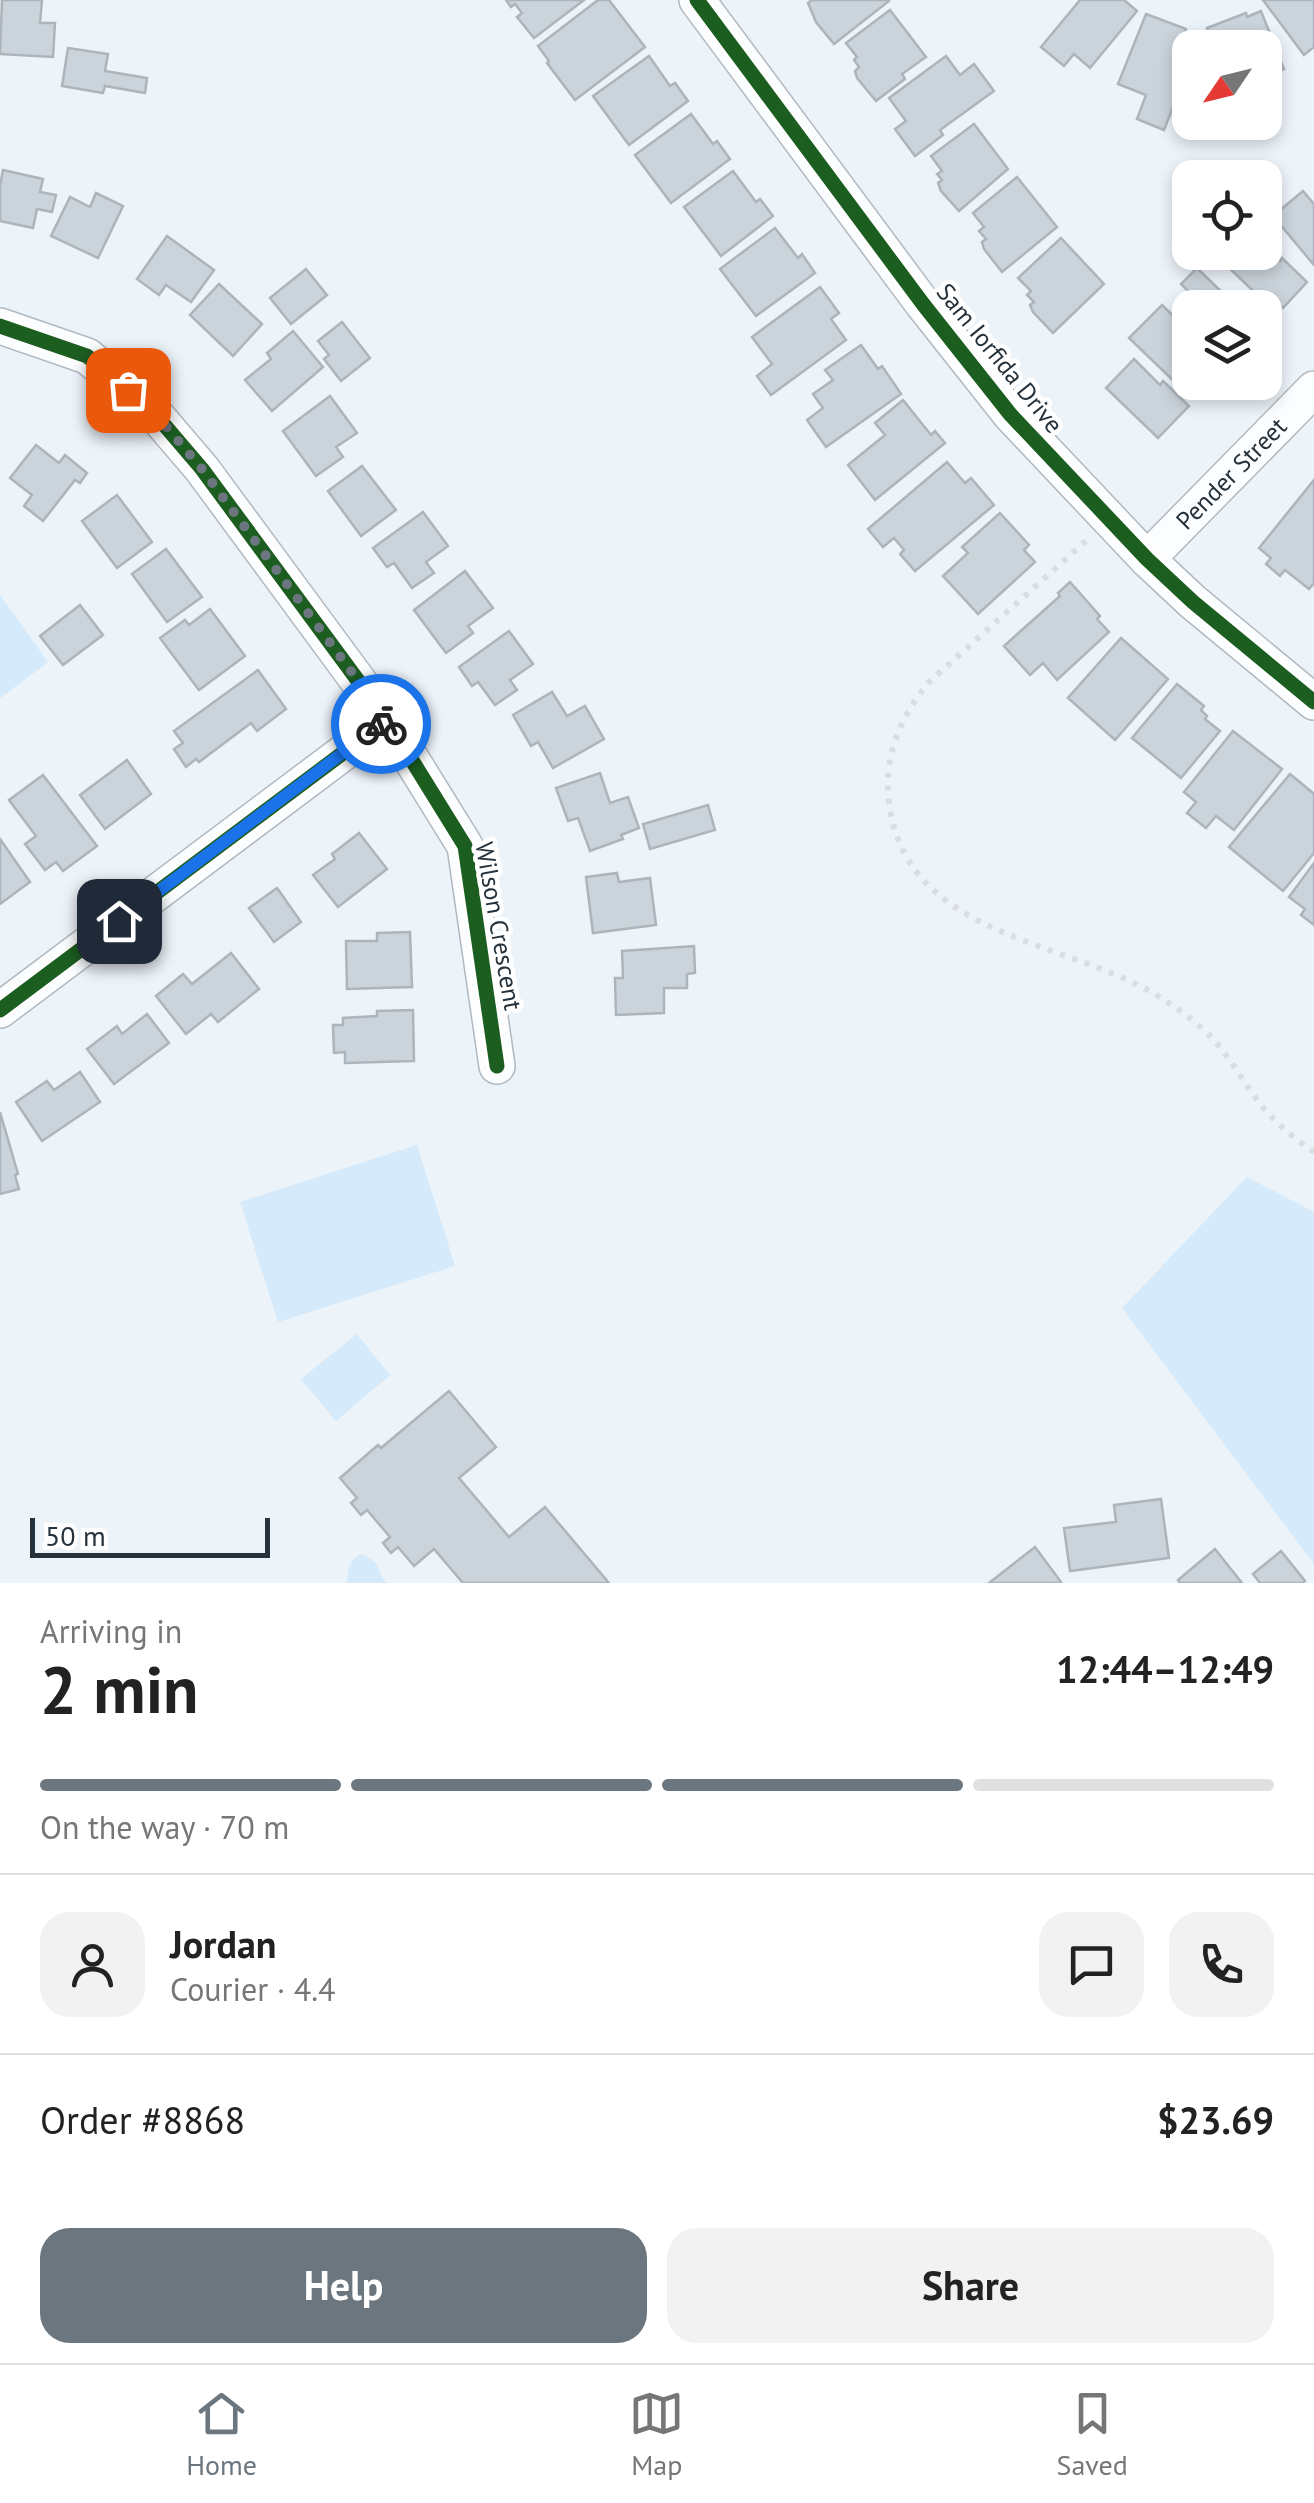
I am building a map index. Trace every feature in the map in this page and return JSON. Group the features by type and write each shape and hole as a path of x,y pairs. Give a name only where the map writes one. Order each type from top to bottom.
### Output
{"street":[{"name":"Sam Iorfida Drive","path":"698,0 1010,414 1192,602 1314,702"},
{"name":"Wilson Crescent","path":"0,326 87,356 149,406 202,469 387,720 465,846 497,1066"},
{"name":"Pender Street","path":"1146,558 1314,389"},
{"path":"0,1010 387,720"}],"path":[{"path":"1110,520 928,683 912,704 892,748 888,774 890,815 896,839 928,887 946,902 976,920 1134,984 1180,1010 1213,1040 1275,1121 1314,1152"}],"shaded area":[{"path":"0,595 48,662 0,698"},
{"path":"417,1145 455,1266 278,1322 240,1202"},
{"path":"1247,1177 1314,1212 1314,1564 1122,1308"},
{"path":"357,1334 390,1375 336,1421 301,1379"},
{"path":"361,1554 376,1563 386,1583 347,1583 351,1563"}],"building":[{"path":"2,0 42,0 40,23 55,23 53,57 0,54"},
{"path":"506,0 584,0 534,38 517,17 522,13"},
{"path":"598,0 609,0 645,47 575,100 538,46"},
{"path":"1080,0 1124,0 1137,11 1090,68 1074,54 1064,66 1041,47"},
{"path":"1263,0 1314,0 1314,47 1304,55"},
{"path":"889,1 834,44 816,22 808,3"},
{"path":"890,10 926,57 902,74 905,79 876,101 857,78 857,57 846,43"},
{"path":"1261,11 1269,30 1207,28 1246,13 1247,17"},
{"path":"1146,14 1186,29 1172,30 1172,109 1164,130 1137,119 1146,95 1118,84"},
{"path":"68,48 108,54 105,71 147,78 145,93 105,86 103,93 62,86"},
{"path":"649,56 670,86 675,83 688,101 629,145 593,96"},
{"path":"946,56 960,75 974,64 994,91 940,130 943,135 915,156 895,129 906,121 889,98"},
{"path":"691,114 713,144 717,141 730,159 671,203 635,155"},
{"path":"974,124 1008,169 959,211 941,191 938,183 942,180 937,174 942,171 931,156"},
{"path":"3,170 43,179 40,192 56,195 52,212 37,209 33,228 0,221"},
{"path":"733,171 756,202 760,199 773,216 721,256 684,207"},
{"path":"1017,177 1057,227 1002,272 984,249 982,242 986,239 979,231 984,227 973,213"},
{"path":"1303,191 1314,204 1314,265 1282,227 1282,208"},
{"path":"96,193 123,206 98,258 51,236 70,197 90,207"},
{"path":"775,228 815,273 756,316 720,269"},
{"path":"167,236 214,270 191,302 166,285 159,295 137,279"},
{"path":"1061,238 1104,284 1053,333 1033,312 1030,305 1034,302 1027,295 1031,291 1018,278"},
{"path":"1282,258 1307,282 1283,308 1282,290 1252,290 1231,270 1282,270"},
{"path":"306,269 327,295 291,324 270,298"},
{"path":"1199,270 1220,290 1187,290 1181,284"},
{"path":"219,284 262,324 233,356 190,315"},
{"path":"820,287 839,313 831,319 846,340 771,395 757,376 772,364 752,337"},
{"path":"1162,305 1172,315 1172,379 1129,338"},
{"path":"342,322 370,358 341,381 324,359 329,355 318,341"},
{"path":"293,331 323,367 272,411 245,380 271,359 267,353"},
{"path":"861,345 901,394 826,447 807,420 823,408 813,394 833,380 825,370"},
{"path":"1134,359 1160,385 1163,381 1172,390 1172,400 1183,400 1189,406 1158,438 1106,388"},
{"path":"330,396 357,433 336,447 343,457 316,476 283,431"},
{"path":"903,400 931,435 935,431 945,443 875,500 848,465 885,435 875,423"},
{"path":"36,445 59,463 65,455 87,473 80,483 75,480 43,521 24,506 32,495 10,478"},
{"path":"947,462 965,483 971,478 994,505 915,571 900,554 904,550 894,538 883,547 868,529"},
{"path":"362,466 396,510 361,536 328,491"},
{"path":"1314,480 1314,583 1309,589 1285,570 1280,576 1266,564 1271,558 1259,548"},
{"path":"117,495 152,542 117,568 82,521"},
{"path":"423,512 448,546 426,562 434,573 412,588 394,563 387,567 373,548"},
{"path":"1000,513 1029,545 1024,550 1035,562 978,614 943,576 968,553 962,547"},
{"path":"166,549 202,597 167,622 132,574"},
{"path":"465,571 493,608 468,626 473,633 446,653 414,610"},
{"path":"1070,582 1109,632 1057,680 1043,663 1030,675 1004,646 1060,596 1058,593"},
{"path":"80,605 103,635 63,665 40,636"},
{"path":"210,609 245,656 199,690 160,638 185,620 189,625"},
{"path":"509,631 533,664 510,680 517,690 495,705 478,682 472,686 459,667"},
{"path":"1121,638 1168,679 1115,740 1068,698"},
{"path":"258,670 286,709 257,731 251,723 199,762 196,759 186,767 174,749 183,743 174,731"},
{"path":"1177,684 1204,706 1201,710 1207,716 1205,719 1220,731 1181,778 1132,738"},
{"path":"552,692 567,716 585,706 604,739 553,768 538,742 531,746 513,715"},
{"path":"1233,731 1282,769 1234,830 1216,816 1206,828 1187,813 1196,802 1184,792"},
{"path":"127,760 151,794 105,829 80,795"},
{"path":"600,773 610,803 628,797 639,828 621,835 623,839 590,851 578,818 568,821 556,788"},
{"path":"1290,774 1314,794 1314,853 1283,891 1229,847"},
{"path":"43,775 97,846 63,871 56,862 45,870 25,844 36,836 9,800"},
{"path":"708,805 715,830 650,849 643,824"},
{"path":"359,833 387,869 338,907 313,875 335,859 332,854"},
{"path":"0,839 30,882 0,904"},
{"path":"1314,863 1314,925 1301,915 1305,909 1289,897"},
{"path":"617,873 619,882 650,878 656,925 593,933 586,877"},
{"path":"277,888 301,922 274,942 249,908"},
{"path":"410,932 412,987 347,989 346,941 377,941 377,933"},
{"path":"694,946 695,973 687,974 687,988 664,988 664,1013 616,1015 615,978 623,978 622,951"},
{"path":"231,953 259,989 218,1022 211,1014 186,1034 156,996 183,974 192,984"},
{"path":"413,1010 414,1061 345,1063 345,1052 334,1053 333,1025 343,1025 343,1018 377,1016 377,1011"},
{"path":"147,1014 169,1043 114,1084 87,1049 117,1026 122,1034"},
{"path":"80,1072 100,1102 42,1141 16,1102 47,1081 54,1090"},
{"path":"0,1112 19,1189 0,1194"},
{"path":"449,1391 496,1447 459,1478 509,1537 545,1507 609,1583 463,1583 434,1549 414,1566 398,1547 391,1553 383,1543 390,1537 367,1510 361,1515 351,1503 357,1498 340,1478"},
{"path":"1161,1499 1169,1558 1070,1571 1064,1528 1116,1522 1114,1505"},
{"path":"1035,1547 1061,1582 989,1583"},
{"path":"1215,1549 1242,1583 1180,1583 1178,1580"},
{"path":"1281,1551 1303,1583 1260,1583 1253,1574"}],"cycle path":[{"path":"697,0 923,304 1010,414 1147,559 1314,702"},
{"path":"0,326 87,356 149,407 202,469 387,720 465,846 497,1066"},
{"path":"0,1010 387,720"}],"way so far":[{"path":"128,390 149,406 202,469 387,720 381,724"}],"route":[{"path":"119,921 381,724"}]}
